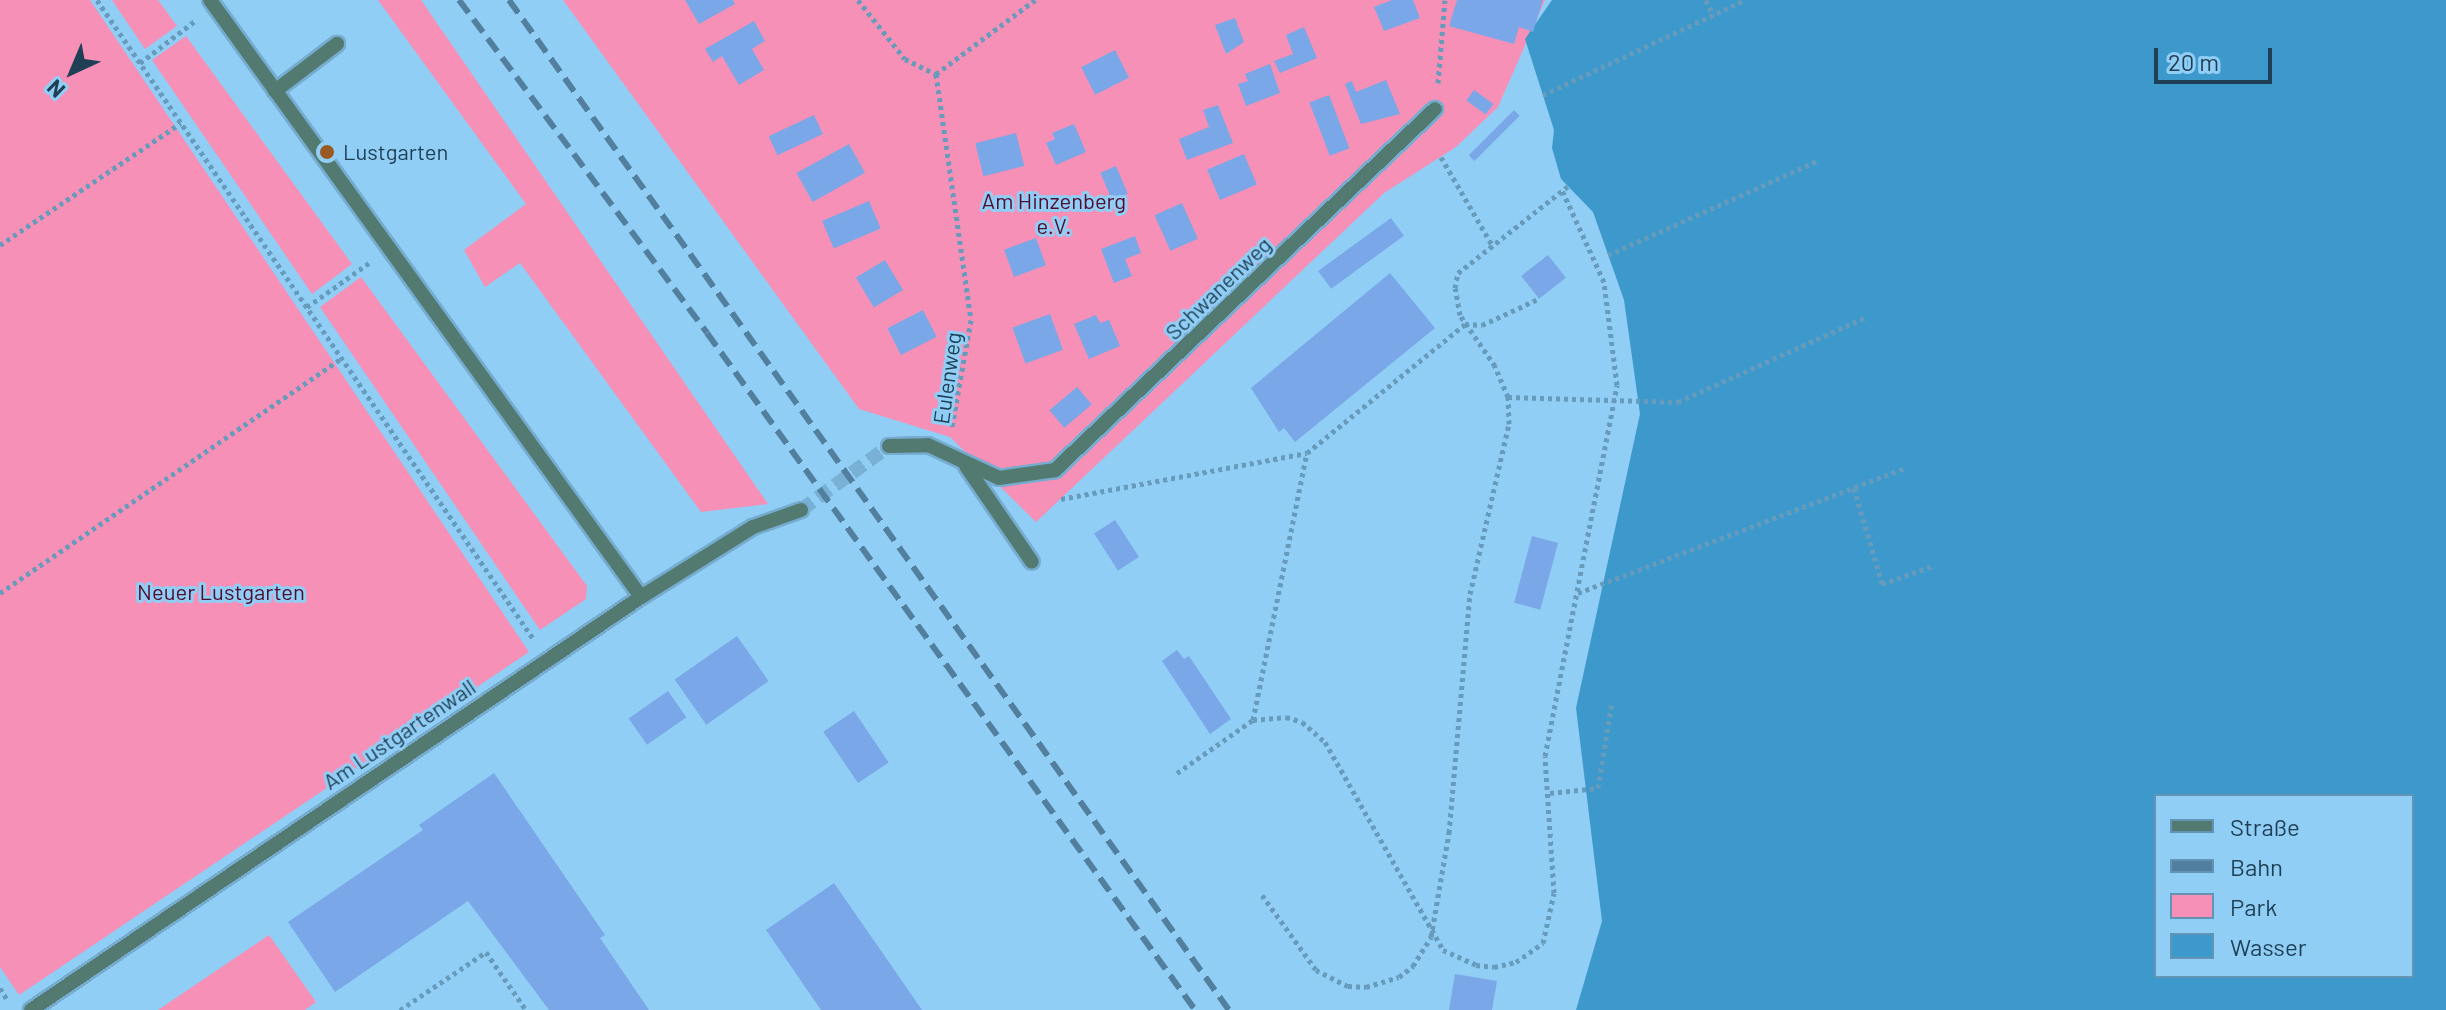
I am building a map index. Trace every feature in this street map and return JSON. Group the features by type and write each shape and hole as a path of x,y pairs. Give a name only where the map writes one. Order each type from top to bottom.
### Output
{"street":[{"path":"212,3 641,597"},
{"path":"275,91 337,44"},
{"name":"Schwanenweg","path":"889,446 928,445 980,472 1020,479 1038,476 1071,460 1435,109"},
{"path":"963,462 1032,562"},
{"name":"Am Lustgartenwall","path":"31,1010 641,597 753,527 801,510"}],"path":[{"path":"97,0 548,660"},
{"path":"858,0 905,59 936,74 1035,0"},
{"path":"1435,109 1445,0"},
{"path":"1706,0 1713,15"},
{"path":"1543,95 1745,0"},
{"path":"140,63 212,3"},
{"name":"Eulenweg","path":"936,74 971,320 952,426 963,462"},
{"path":"0,245 181,123"},
{"path":"1441,157 1492,245"},
{"path":"1608,255 1817,161"},
{"path":"1177,773 1253,720 1286,717 1315,730 1325,742 1431,937 1458,959 1494,967 1516,962 1543,943 1554,893 1550,793 1545,756 1616,399 1612,317 1604,282 1565,188 1458,273 1456,305 1465,324 1495,366 1508,397 1509,424 1470,594 1453,743 1449,833 1431,937 1413,966 1399,977 1375,986 1348,986 1316,970 1262,895"},
{"path":"307,307 389,248"},
{"path":"1038,476 1060,499 1307,453 1465,324 1482,325 1536,300"},
{"path":"1508,397 1678,402 1866,317"},
{"path":"0,593 342,358"},
{"path":"1253,720 1307,453"},
{"path":"1577,593 1906,468"},
{"path":"1854,488 1882,584 1935,565"},
{"path":"1550,793 1598,788 1612,702"},
{"path":"400,1010 486,952 526,1010"}],"green space":[{"name":"Neuer Lustgarten","path":"0,0 90,0 529,652 19,995 0,967"},
{"path":"112,0 158,0 177,26 145,49"},
{"path":"378,0 421,0 768,504 701,512 520,263 485,287 464,250 526,204"},
{"name":"Am Hinzenberg e.V.","path":"563,0 1545,0 1498,107 1456,147 1384,193 1036,522 950,437 859,409"},
{"path":"186,36 352,264 312,294 152,60"},
{"path":"361,277 587,586 586,599 540,630 320,307"},
{"path":"269,935 316,1002 305,1010 158,1010"}],"water":[{"path":"1552,0 2446,0 2446,1010 1576,1010 1602,921 1576,708 1640,414 1624,300 1593,212 1561,179 1552,148 1554,130 1525,39"}],"building":[{"path":"685,0 733,0 735,4 699,24"},
{"path":"1392,0 1413,0 1420,18 1384,31 1374,7"},
{"path":"1457,0 1543,0 1533,32 1519,27 1514,44 1449,26"},
{"path":"1235,18 1244,42 1226,54 1215,25"},
{"path":"754,21 765,41 752,49 764,70 739,85 722,56 713,62 705,49"},
{"path":"1304,27 1317,58 1280,73 1274,61 1293,54 1286,35"},
{"path":"1115,50 1129,78 1095,95 1081,67"},
{"path":"1270,64 1280,93 1246,106 1238,84 1248,81 1245,74"},
{"path":"1386,80 1400,114 1361,124 1345,84 1352,81 1356,92"},
{"path":"1474,90 1493,104 1486,115 1466,101"},
{"path":"1329,95 1349,148 1330,156 1309,103"},
{"path":"1218,105 1233,143 1187,160 1179,139 1209,127 1203,110"},
{"path":"1514,110 1520,116 1474,161 1469,155"},
{"path":"814,115 823,134 778,155 769,136"},
{"path":"1074,124 1086,152 1056,165 1046,143 1055,139 1052,133"},
{"path":"1016,133 1024,166 983,176 975,143"},
{"path":"849,144 865,173 813,202 797,173"},
{"path":"1244,154 1257,184 1220,200 1207,170"},
{"path":"1116,166 1128,194 1112,200 1100,173"},
{"path":"869,201 881,229 834,249 822,221"},
{"path":"1182,203 1198,239 1170,251 1155,215"},
{"path":"1391,218 1404,236 1331,289 1318,271"},
{"path":"1135,236 1141,253 1125,259 1132,276 1114,283 1101,249"},
{"path":"1036,238 1046,265 1014,277 1004,250"},
{"path":"1548,255 1566,278 1539,299 1521,276"},
{"path":"885,260 903,290 874,308 856,278"},
{"path":"1390,273 1435,328 1295,442 1284,428 1279,432 1251,388"},
{"path":"923,310 937,337 901,355 887,328"},
{"path":"1050,314 1063,350 1025,363 1012,328"},
{"path":"1096,315 1100,323 1109,320 1120,346 1089,359 1074,324"},
{"path":"1077,387 1092,405 1064,428 1049,410"},
{"path":"1115,520 1139,557 1118,571 1094,534"},
{"path":"1532,536 1558,543 1540,610 1514,603"},
{"path":"737,636 769,681 706,725 675,680"},
{"path":"1177,650 1184,659 1189,656 1231,719 1210,734 1162,661"},
{"path":"668,691 686,717 647,745 629,719"},
{"path":"854,711 889,762 858,783 823,732"},
{"path":"494,773 605,935 600,938 649,1010 549,1010 468,901 335,992 288,922 423,830 419,825"},
{"path":"834,883 922,1010 821,1010 766,930"},
{"path":"1455,974 1497,981 1492,1010 1449,1010"}],"tunnel":[{"path":"801,510 889,446"}],"railway":[{"path":"459,0 707,333 1195,1010"},
{"path":"509,0 1229,1010"}],"place":[{"name":"Lustgarten","path":"327,152"}]}
